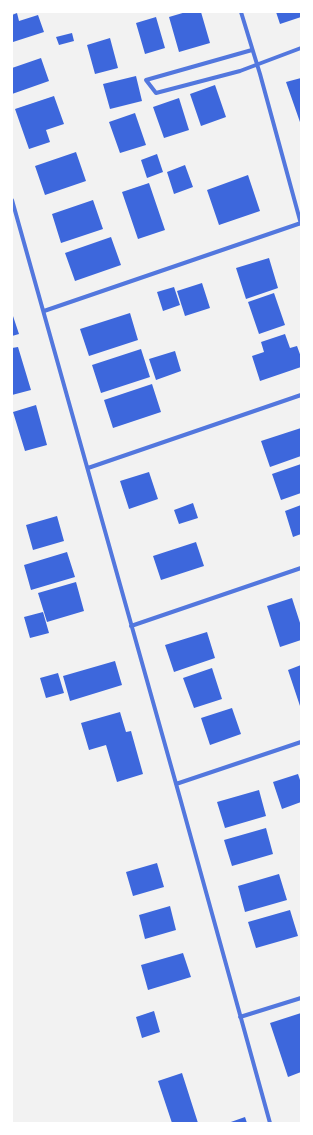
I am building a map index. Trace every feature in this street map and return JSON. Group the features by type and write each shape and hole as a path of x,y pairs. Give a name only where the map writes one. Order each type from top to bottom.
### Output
{"street":[{"path":"44,311 301,223 241,12"},
{"path":"252,50 146,80 156,93 240,71 301,48"},
{"path":"12,200 270,1123"},
{"path":"88,468 301,395"},
{"path":"132,626 301,568"},
{"path":"176,784 301,742"},
{"path":"240,1017 301,998"}],"building":[{"path":"186,12 201,12 210,43 179,52 169,17"},
{"path":"276,12 301,12 301,17 280,24"},
{"path":"17,13 19,21 38,15 44,32 13,42 12,15"},
{"path":"156,17 165,48 145,54 136,23"},
{"path":"72,33 74,41 59,45 56,37"},
{"path":"110,38 118,68 95,74 87,45"},
{"path":"41,58 49,81 12,94 12,68"},
{"path":"136,76 142,101 110,109 103,84"},
{"path":"301,78 301,125 286,82"},
{"path":"215,85 226,117 201,126 190,94"},
{"path":"54,96 64,124 46,130 50,142 29,149 15,109"},
{"path":"179,98 189,130 164,138 153,107"},
{"path":"135,113 146,145 120,153 109,122"},
{"path":"76,152 86,181 45,195 35,166"},
{"path":"157,154 163,172 147,178 141,160"},
{"path":"185,165 193,187 174,194 167,172"},
{"path":"248,175 260,211 219,225 207,190"},
{"path":"149,183 165,230 138,239 122,192"},
{"path":"93,200 103,229 61,243 52,214"},
{"path":"111,237 121,265 75,281 65,253"},
{"path":"269,258 278,288 246,299 236,268"},
{"path":"202,283 210,308 185,316 177,291"},
{"path":"174,287 180,305 163,311 157,292"},
{"path":"274,293 285,325 259,334 248,302"},
{"path":"12,313 19,334 12,336"},
{"path":"130,313 138,340 89,356 80,329"},
{"path":"285,334 290,348 297,346 301,357 301,367 260,381 252,356 264,352 261,342"},
{"path":"18,347 31,390 12,395 12,348"},
{"path":"141,349 150,377 101,393 92,365"},
{"path":"175,351 181,371 156,380 149,359"},
{"path":"152,384 161,412 113,428 104,400"},
{"path":"36,405 47,445 25,451 13,412"},
{"path":"301,428 301,456 270,467 261,441"},
{"path":"301,464 301,493 281,500 272,474"},
{"path":"149,472 158,499 129,509 120,481"},
{"path":"193,503 198,518 179,524 174,510"},
{"path":"301,505 301,534 293,537 285,511"},
{"path":"57,516 64,541 33,550 26,525"},
{"path":"196,542 204,566 161,580 153,556"},
{"path":"67,552 75,577 31,590 24,565"},
{"path":"76,582 84,611 47,622 38,593"},
{"path":"292,598 301,626 301,640 280,647 267,606"},
{"path":"43,612 49,633 30,638 24,617"},
{"path":"207,632 215,658 174,672 165,645"},
{"path":"115,661 122,685 70,701 63,676"},
{"path":"301,665 301,709 288,670"},
{"path":"212,668 222,699 194,708 183,678"},
{"path":"58,673 64,693 46,698 40,678"},
{"path":"232,708 241,734 210,745 201,718"},
{"path":"120,712 126,732 131,731 143,774 117,782 106,745 89,750 81,723"},
{"path":"298,774 301,783 301,802 282,809 273,782"},
{"path":"259,790 266,816 225,828 217,802"},
{"path":"266,828 273,854 232,866 224,840"},
{"path":"157,863 164,887 133,896 126,872"},
{"path":"279,874 287,900 245,912 238,886"},
{"path":"170,906 176,930 145,939 139,915"},
{"path":"290,910 298,936 256,948 248,922"},
{"path":"183,953 191,977 148,990 141,965"},
{"path":"154,1011 160,1032 142,1038 136,1017"},
{"path":"301,1013 301,1072 288,1077 270,1023"},
{"path":"182,1073 198,1123 172,1123 158,1081"},
{"path":"245,1117 247,1123 228,1123"}]}
